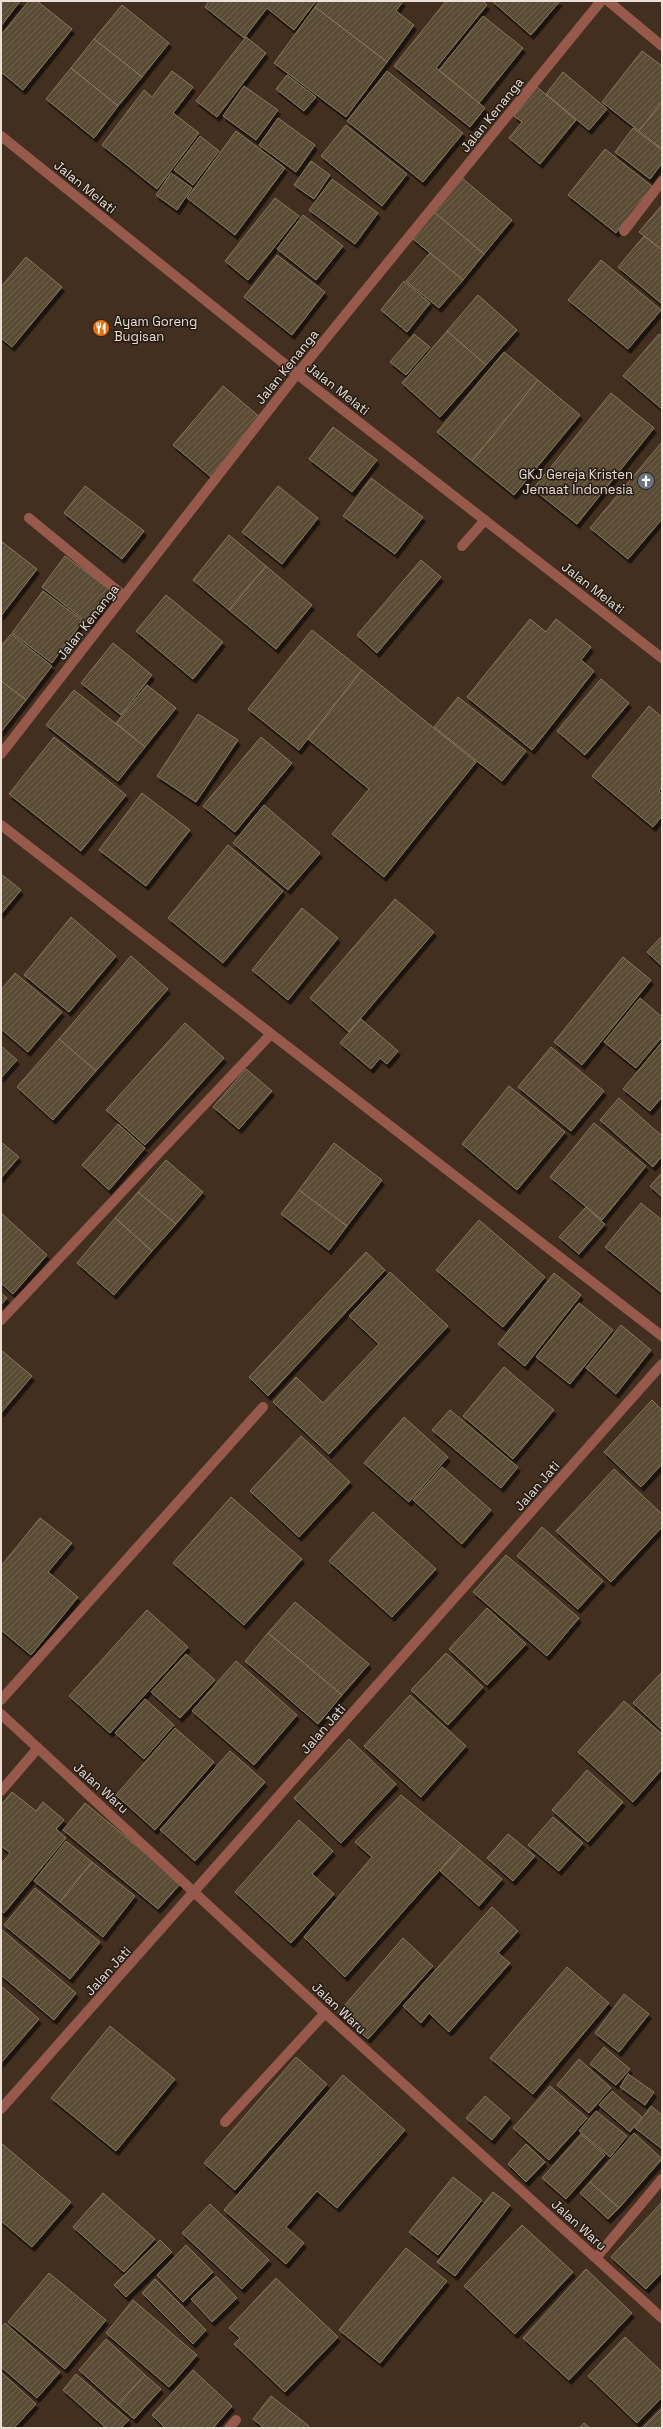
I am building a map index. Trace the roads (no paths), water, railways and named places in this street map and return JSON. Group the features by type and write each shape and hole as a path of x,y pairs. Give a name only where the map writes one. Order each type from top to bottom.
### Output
{"street":[{"name":"Jalan Kenanga","path":"1,754 297,374 601,1"},
{"path":"608,1 662,46"},
{"name":"Jalan Melati","path":"1,136 297,374 662,658"},
{"path":"624,231 662,181"},
{"path":"28,518 124,596"},
{"path":"462,546 485,520"},
{"path":"1,825 662,1336"},
{"path":"1,1320 271,1034"},
{"name":"Jalan Jati","path":"1,2109 196,1892 662,1364"},
{"path":"1,1700 263,1407"},
{"name":"Jalan Waru","path":"1,1714 196,1892 325,2013 662,2318"},
{"path":"1,1791 38,1748"},
{"path":"225,2122 325,2013"},
{"path":"596,2258 662,2179"},
{"path":"229,2428 236,2420"}],"place":[{"name":"Ayam Goreng Bugisan","path":"101,328"},
{"name":"GKJ Gereja Kristen Jemaat Indonesia","path":"646,481"}]}
